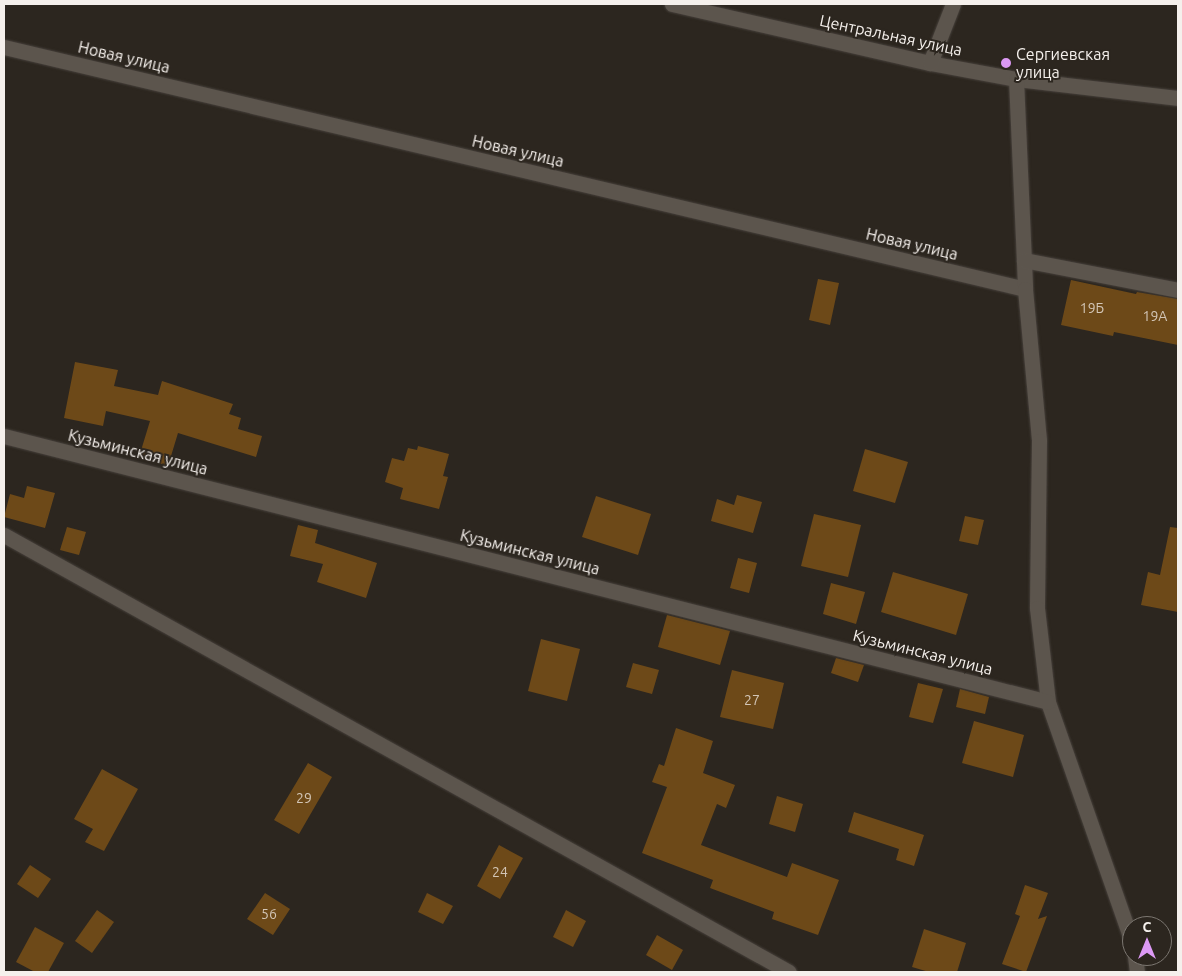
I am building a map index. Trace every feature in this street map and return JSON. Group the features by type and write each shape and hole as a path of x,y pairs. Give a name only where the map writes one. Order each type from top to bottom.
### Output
{"street":[{"name":"Центральная улица","path":"672,4 930,63 1016,79 1178,98"},
{"path":"930,63 953,4"},
{"name":"Новая улица","path":"4,47 1025,289"},
{"path":"1016,79 1025,289 1039,441 1037,608 1048,702 1123,916"},
{"path":"1024,260 1178,290"},
{"name":"Кузьминская улица","path":"4,436 1048,702"},
{"path":"4,535 789,972"}],"building":[{"path":"818,279 839,283 830,325 809,320"},
{"path":"1071,280 1136,294 1137,292 1178,299 1178,345 1114,332 1113,336 1061,325"},
{"path":"75,362 118,370 114,386 158,395 162,381 233,404 229,414 241,418 238,429 262,436 256,457 178,433 168,466 139,457 150,421 106,411 103,426 64,418"},
{"path":"418,446 449,454 443,476 448,477 439,509 400,499 403,488 385,482 392,458 404,461 408,448 417,450"},
{"path":"865,449 908,462 895,503 853,491"},
{"path":"27,486 55,493 45,528 4,517 10,494 24,498"},
{"path":"737,495 762,502 753,533 711,521 717,499 734,505"},
{"path":"596,496 651,514 638,555 582,537"},
{"path":"814,514 861,525 848,577 801,566"},
{"path":"965,516 984,520 978,545 959,541"},
{"path":"298,525 318,530 315,543 377,563 366,598 317,582 323,564 290,556"},
{"path":"67,527 86,532 79,555 60,550"},
{"path":"1170,527 1178,528 1178,612 1141,605 1148,572 1160,575"},
{"path":"738,558 757,563 749,593 730,588"},
{"path":"893,572 968,594 956,635 881,612"},
{"path":"831,583 865,592 856,624 823,614"},
{"path":"667,615 730,631 720,665 658,647"},
{"path":"541,639 580,649 567,701 528,691"},
{"path":"836,658 864,665 858,682 831,673"},
{"path":"633,663 659,670 652,694 626,687"},
{"path":"732,670 784,683 773,729 720,717"},
{"path":"918,683 943,689 933,723 909,717"},
{"path":"960,689 989,697 985,714 956,707"},
{"path":"974,721 1024,735 1013,777 962,763"},
{"path":"676,728 713,741 703,773 735,785 726,808 717,804 701,845 787,877 792,863 839,880 818,935 772,919 774,912 710,888 713,880 642,853 667,787 652,782 659,764 664,766"},
{"path":"308,763 332,777 299,834 274,820"},
{"path":"102,769 138,789 104,851 85,842 93,829 74,819"},
{"path":"777,796 803,804 795,832 769,824"},
{"path":"854,812 924,835 914,866 896,860 899,849 848,832"},
{"path":"499,845 523,858 500,899 477,886"},
{"path":"30,865 51,879 38,898 17,884"},
{"path":"1025,885 1048,893 1038,919 1047,916 1026,972 1002,964 1020,916 1015,914"},
{"path":"265,893 290,909 273,935 247,919"},
{"path":"427,893 453,906 443,924 418,912"},
{"path":"97,910 114,922 92,953 75,941"},
{"path":"566,910 586,921 573,947 553,937"},
{"path":"35,927 64,943 48,972 35,972 16,962"},
{"path":"924,929 966,943 957,972 929,972 912,967"},
{"path":"657,935 683,950 672,970 646,955"}],"place":[{"name":"Сергиевская улица","path":"1006,63"}]}
